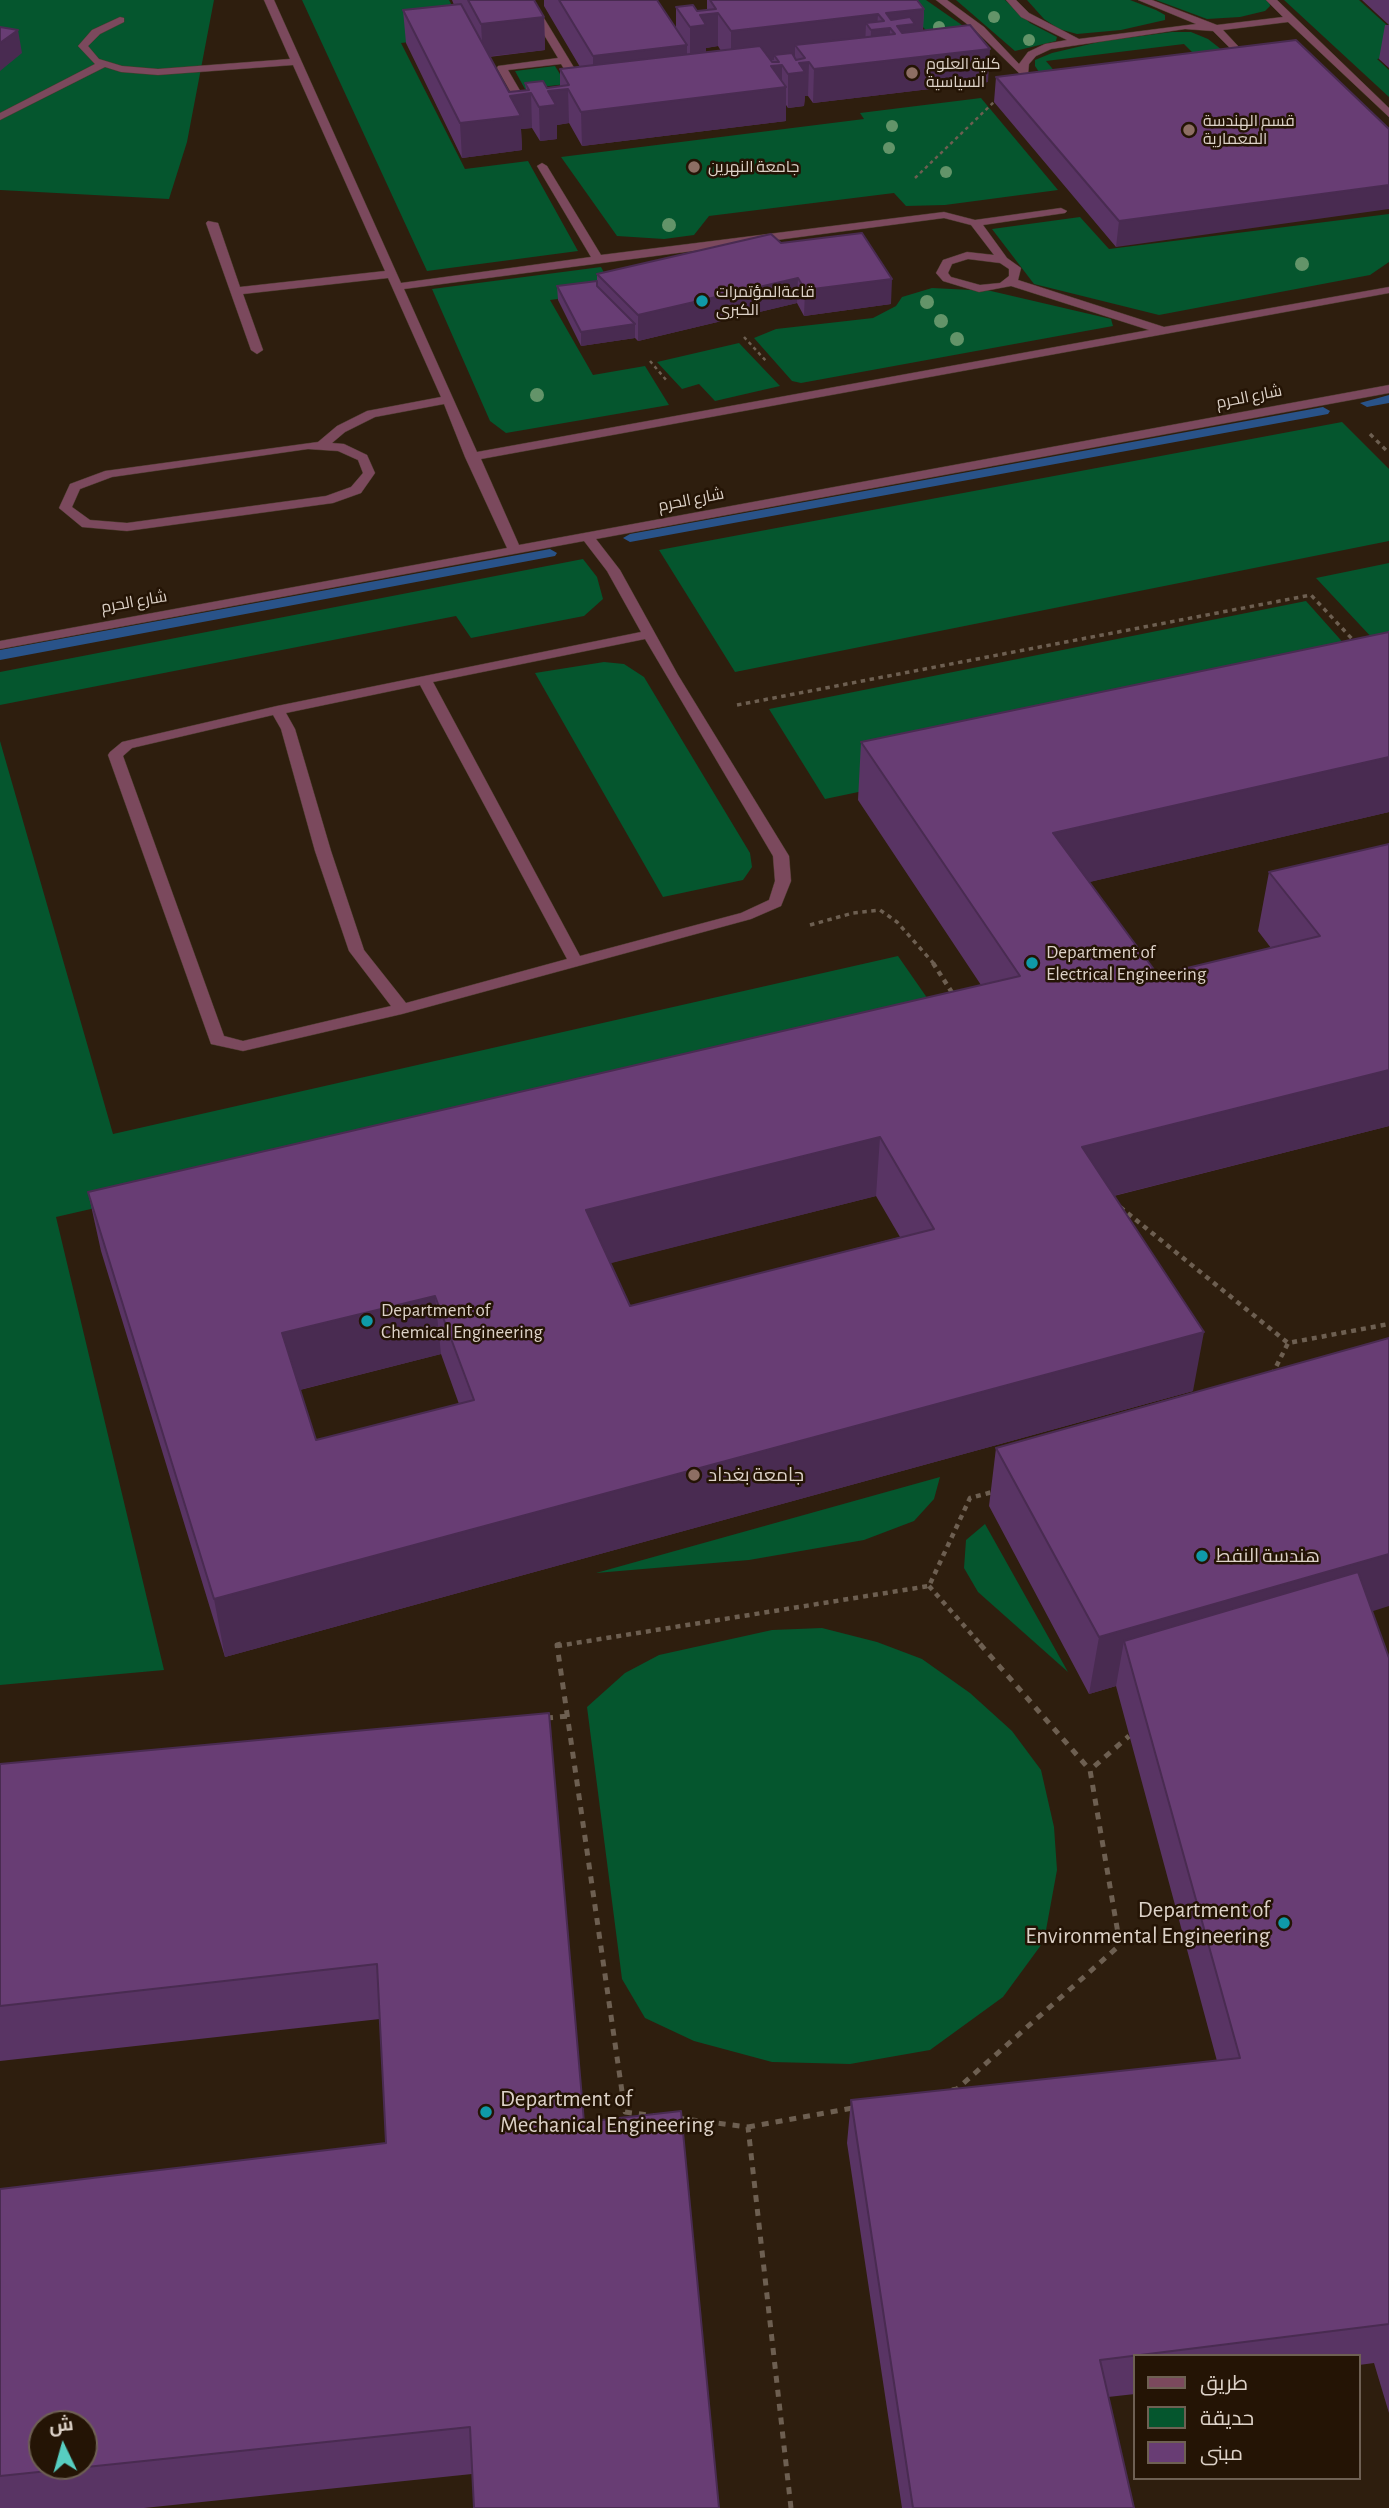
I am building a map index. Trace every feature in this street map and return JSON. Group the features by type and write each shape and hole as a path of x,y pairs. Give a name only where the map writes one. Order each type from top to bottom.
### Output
{"street":[{"path":"269,0 471,457 515,550"},
{"path":"528,0 582,90 586,95 599,93"},
{"path":"941,0 980,29 1023,74"},
{"path":"1011,0 1025,15 1076,41"},
{"path":"1143,0 1216,28 1250,65"},
{"path":"1271,0 1389,114"},
{"path":"1023,74 1024,64 1032,54 1049,46 1185,26 1216,28 1291,19"},
{"path":"120,20 96,33 83,46 94,61 121,69 158,72 297,62"},
{"path":"544,95 519,98 502,68 565,60"},
{"path":"0,117 104,64"},
{"path":"570,92 582,90"},
{"path":"542,166 598,259"},
{"path":"396,287 944,215 975,223 1061,211"},
{"path":"212,223 257,351"},
{"path":"975,223 1003,260 1014,268 1016,273 1012,282"},
{"path":"1003,260 967,255 947,262 942,273 955,284 979,289 1012,282 1163,331"},
{"path":"236,291 391,274"},
{"path":"471,457 1388,290"},
{"name":"شارع الحرم","path":"0,645 1389,389"},
{"path":"321,446 340,447 363,457 369,473 356,490 328,500 127,527 87,524 65,508 75,487 109,474 321,446 341,429 371,414 446,400"},
{"path":"587,537 613,570 780,856 783,881 776,903 746,916 401,1009 243,1046 217,1040 115,755 127,746 278,710 649,635"},
{"path":"425,681 576,962"},
{"path":"278,710 288,729 323,851 357,951 401,1009"}],"path":[{"path":"914,179 1023,74"},
{"path":"695,713 1311,595 1363,651"},
{"path":"803,927 853,913 880,910 897,922 931,959 960,1006"},
{"path":"1119,1206 1288,1343 1389,1325"},
{"path":"1267,1386 1288,1343"},
{"path":"929,1586 970,1498 1010,1487"},
{"path":"865,2106 748,2127 625,2112 557,1645 929,1586"},
{"path":"929,1586 1090,1770 1120,1945 957,2089 944,2091"},
{"path":"541,1719 569,1716"},
{"path":"1090,1770 1129,1736"},
{"path":"748,2127 791,2508"}],"green space":[{"path":"0,0 214,0 187,142 169,199 0,190"},
{"path":"302,0 449,0 468,35 401,43 465,169 528,161 578,251 427,271"},
{"path":"899,0 926,0 982,39 947,54"},
{"path":"956,0 1005,0 1030,23 1057,37 1056,41 1015,51"},
{"path":"1027,0 1130,0 1165,15 1165,20 1121,30 1077,34 1059,29 1044,19"},
{"path":"1156,0 1269,0 1270,6 1265,11 1240,17 1207,19"},
{"path":"1284,0 1359,0 1389,27 1389,57 1377,59 1389,70 1389,97"},
{"path":"1191,32 1208,39 1231,57 1214,74 1184,44 1046,61 1072,92 1039,72 1035,66 1035,60 1052,53 1103,41"},
{"path":"555,66 566,84 525,89 515,71"},
{"path":"981,98 1058,190 945,205 906,206 894,193 709,216 694,235 664,239 617,236 561,157 864,119 860,113"},
{"path":"1389,214 1389,262 1370,275 1159,315 1034,284 992,229 1080,217 1109,249"},
{"path":"601,267 614,291 550,300 593,375 645,366 669,405 506,433 490,421 432,289"},
{"path":"932,288 991,291 1111,319 1113,326 801,383 792,381 754,338 776,329 873,318 896,306 902,297"},
{"path":"739,343 780,386 715,401 699,384 682,389 657,362"},
{"path":"1342,422 1389,469 1389,541 735,672 659,550"},
{"path":"583,559 597,577 603,599 584,616 471,638 456,616 0,705 0,672"},
{"path":"1389,563 1389,656 1316,578"},
{"path":"1306,601 1379,683 825,799 769,709"},
{"path":"604,662 624,664 644,677 750,853 752,867 743,880 663,897 535,673"},
{"path":"0,741 113,1134 898,956 939,1015 56,1217 164,1670 0,1685"},
{"path":"940,1477 934,1499 914,1521 864,1540 749,1560 596,1573"},
{"path":"985,1524 1068,1672 978,1592 964,1568 966,1540"},
{"path":"822,1628 877,1642 922,1659 970,1693 1012,1731 1041,1770 1054,1827 1057,1870 1044,1941 1003,1997 930,2050 850,2064 772,2062 694,2041 645,2018 622,1979 587,1707 625,1673 659,1655 772,1630"}],"building":[{"path":"468,0 534,0 544,17 481,24"},
{"path":"559,0 657,0 687,45 593,56"},
{"path":"710,0 917,0 924,9 886,13 891,20 910,17 915,24 897,26 902,33 970,25 990,49 814,69 809,62 799,63 805,72 788,74 782,65 771,66 786,87 581,112 568,89 548,91 556,105 539,107 531,93 510,96 521,116 460,123 403,10 461,4 509,92 529,90 525,83 543,81 547,88 569,85 560,69 760,46 772,62 779,62 774,55 792,53 796,60 805,58 795,45 895,34 890,28 871,30 866,23 884,21 878,14 731,31 718,13 700,15 706,25 690,27 676,7 693,5 697,11 716,9"},
{"path":"0,27 18,30 0,43"},
{"name":"قسم الهندسة المعمارية","path":"1296,40 1389,129 1389,185 1119,221 996,77"},
{"path":"862,233 892,279 805,290 798,278 638,315 597,274 771,234 781,243"},
{"path":"597,281 597,286 635,324 581,332 557,286"},
{"path":"1389,632 1389,757 1053,833 1158,975 1320,936 1269,872 1389,844 1389,1070 1082,1147 1204,1332 214,1599 88,1192 1020,976 861,742","holes":["880,1137 934,1229 630,1306 586,1210","435,1296 474,1400 316,1440 282,1333"]},
{"name":"هندسة النفط","path":"1389,1338 1389,1554 1099,1637 996,1448"},
{"name":"Department of Environmental Engineering","path":"1358,1572 1389,1658 1389,2324 1100,2360 1134,2508 913,2508 851,2100 1240,2058 1124,1641"},
{"name":"Department of Mechanical Engineering","path":"549,1713 584,2122 681,2111 719,2508 474,2508 470,2427 98,2466 98,2410 28,2410 28,2473 0,2476 0,2189 386,2143 377,1964 0,2006 0,1764"}],"waterway":[{"path":"1367,403 1389,399"},
{"path":"630,538 1323,411"},
{"path":"0,655 550,553"}],"place":[{"name":"كلية العلوم السياسية","path":"912,73"},
{"name":"قسم الهندسة المعمارية","path":"1189,130"},
{"name":"جامعة النهرين","path":"694,167"},
{"name":"قاعةالمؤتمرات الكبرى","path":"702,301"},
{"name":"Department of Electrical Engineering","path":"1032,963"},
{"name":"Department of Chemical Engineering","path":"367,1321"},
{"name":"جامعة بغداد","path":"694,1475"},
{"name":"هندسة النفط","path":"1202,1556"},
{"name":"Department of Environmental Engineering","path":"1284,1923"},
{"name":"Department of Mechanical Engineering","path":"486,2112"}]}
